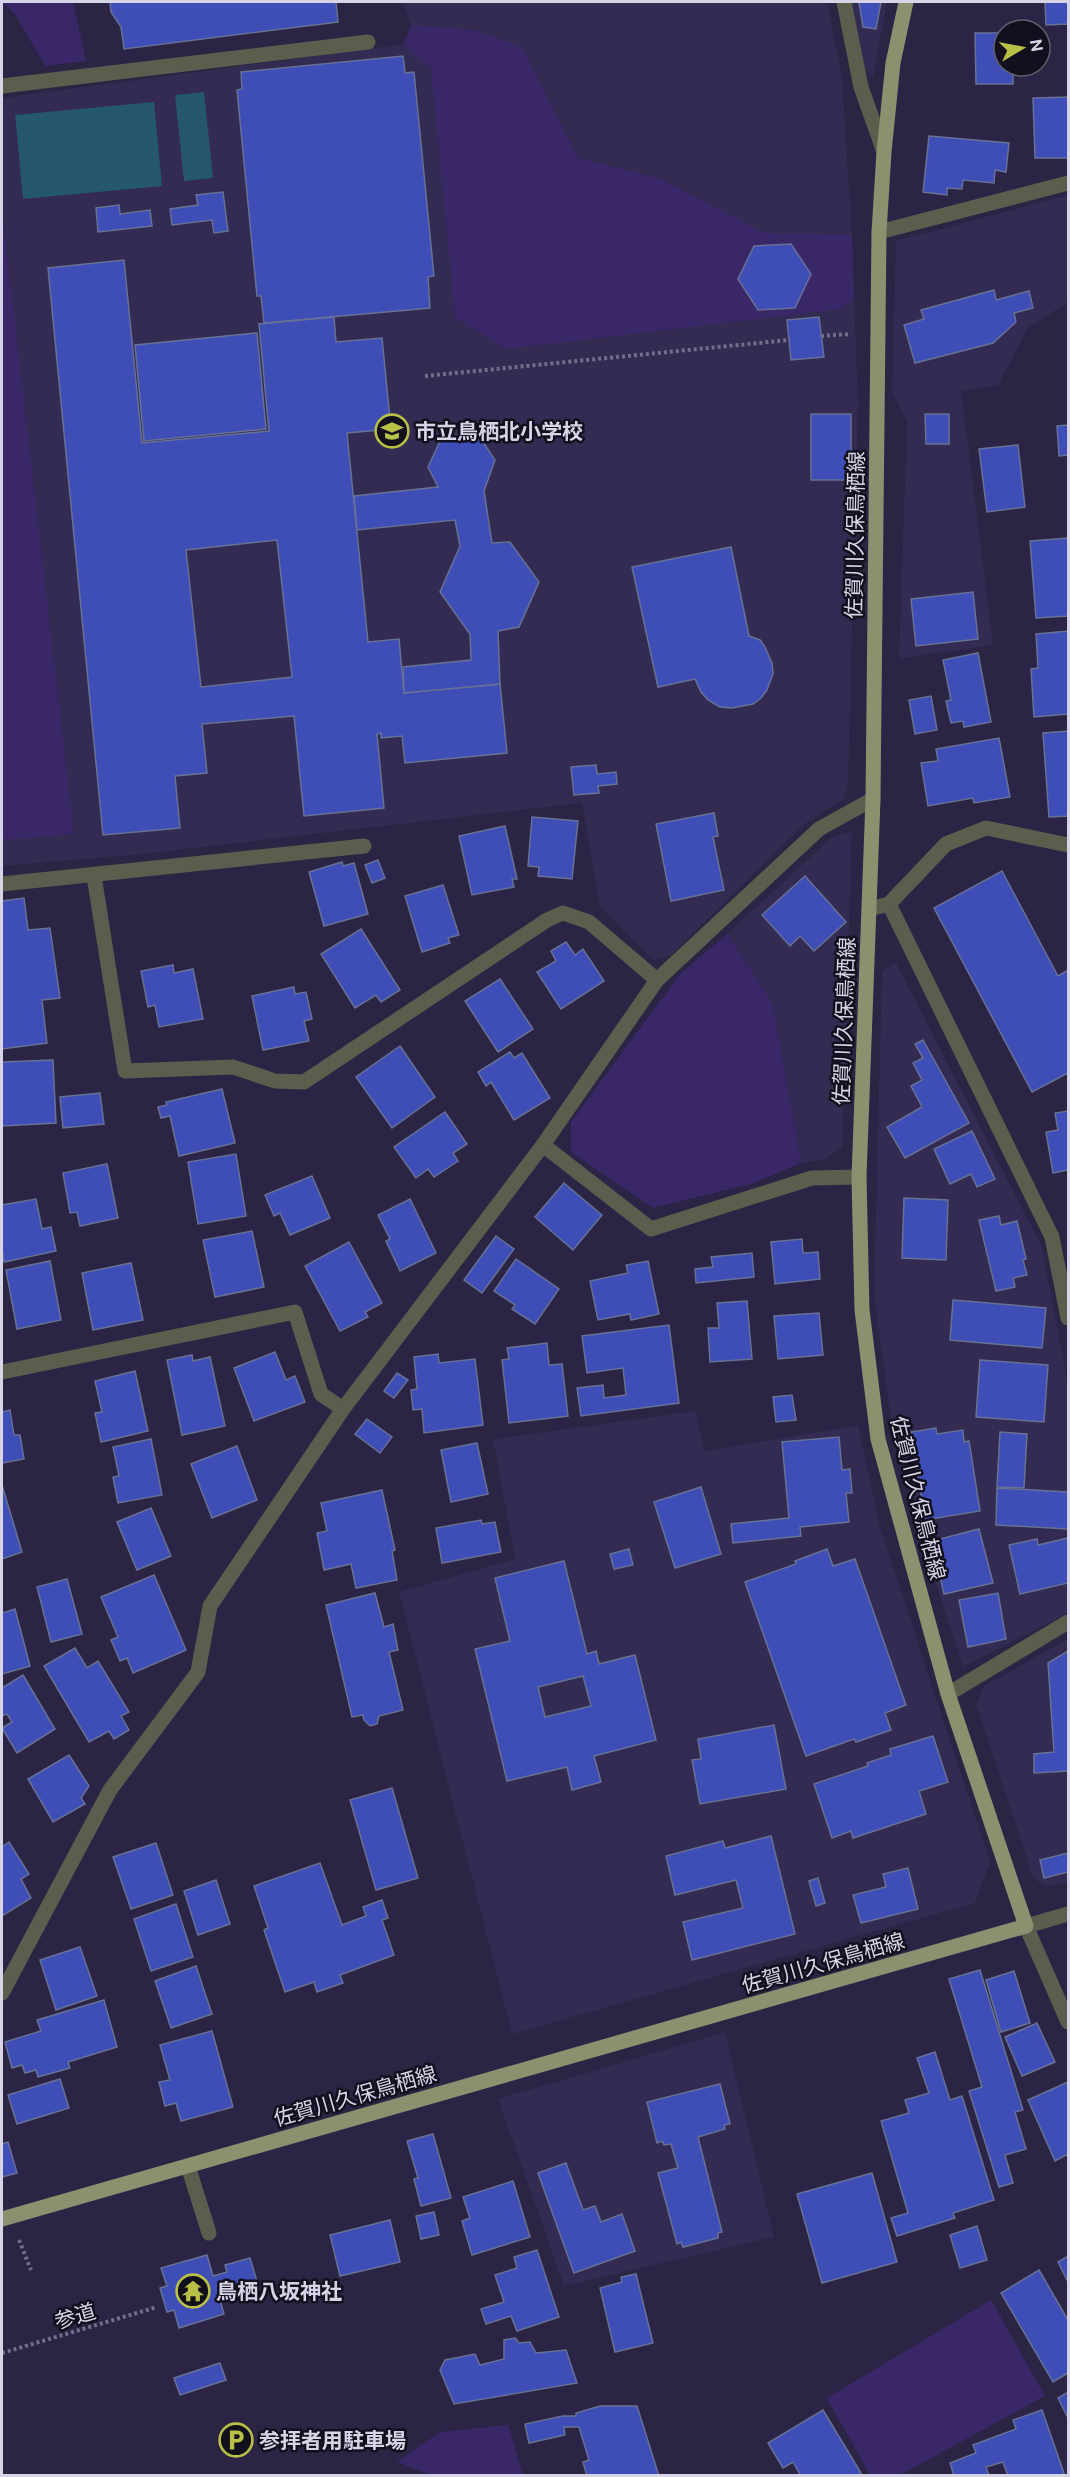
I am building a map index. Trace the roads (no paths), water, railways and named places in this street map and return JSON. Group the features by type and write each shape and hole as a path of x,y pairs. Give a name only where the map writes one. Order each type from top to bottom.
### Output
{"main road":[{"name":"佐賀川久保鳥栖線","path":"2,2219 1026,1926 948,1694 878,1439 862,1310 859,1177 873,799 879,231 893,63 906,2"}],"street":[{"path":"844,2 861,87 884,152"},
{"path":"2,86 368,42"},
{"path":"879,231 1068,183"},
{"path":"2,1993 110,1790 198,1672 210,1606 343,1409 543,1145 657,980 819,829 873,799"},
{"path":"869,909 889,904 946,844 986,828 1068,845"},
{"path":"2,884 364,846"},
{"path":"94,876 125,1071 233,1067 275,1081 304,1082 547,920 563,913 589,922 657,980"},
{"path":"889,904 1052,1237 1068,1318"},
{"path":"543,1145 651,1229 812,1178 859,1177"},
{"path":"2,1372 295,1312 321,1394 343,1409"},
{"path":"948,1694 1068,1622"},
{"path":"1068,1914 1026,1926 1068,2022"},
{"path":"188,2166 209,2233"}],"water":[{"path":"204,92 213,178 184,181 175,95"},
{"path":"154,102 162,186 23,199 15,115"}],"place":[{"name":"市立鳥栖北小学校","path":"392,431"},
{"name":"鳥栖八坂神社","path":"193,2291"},
{"name":"参拝者用駐車場","path":"236,2440"}]}
